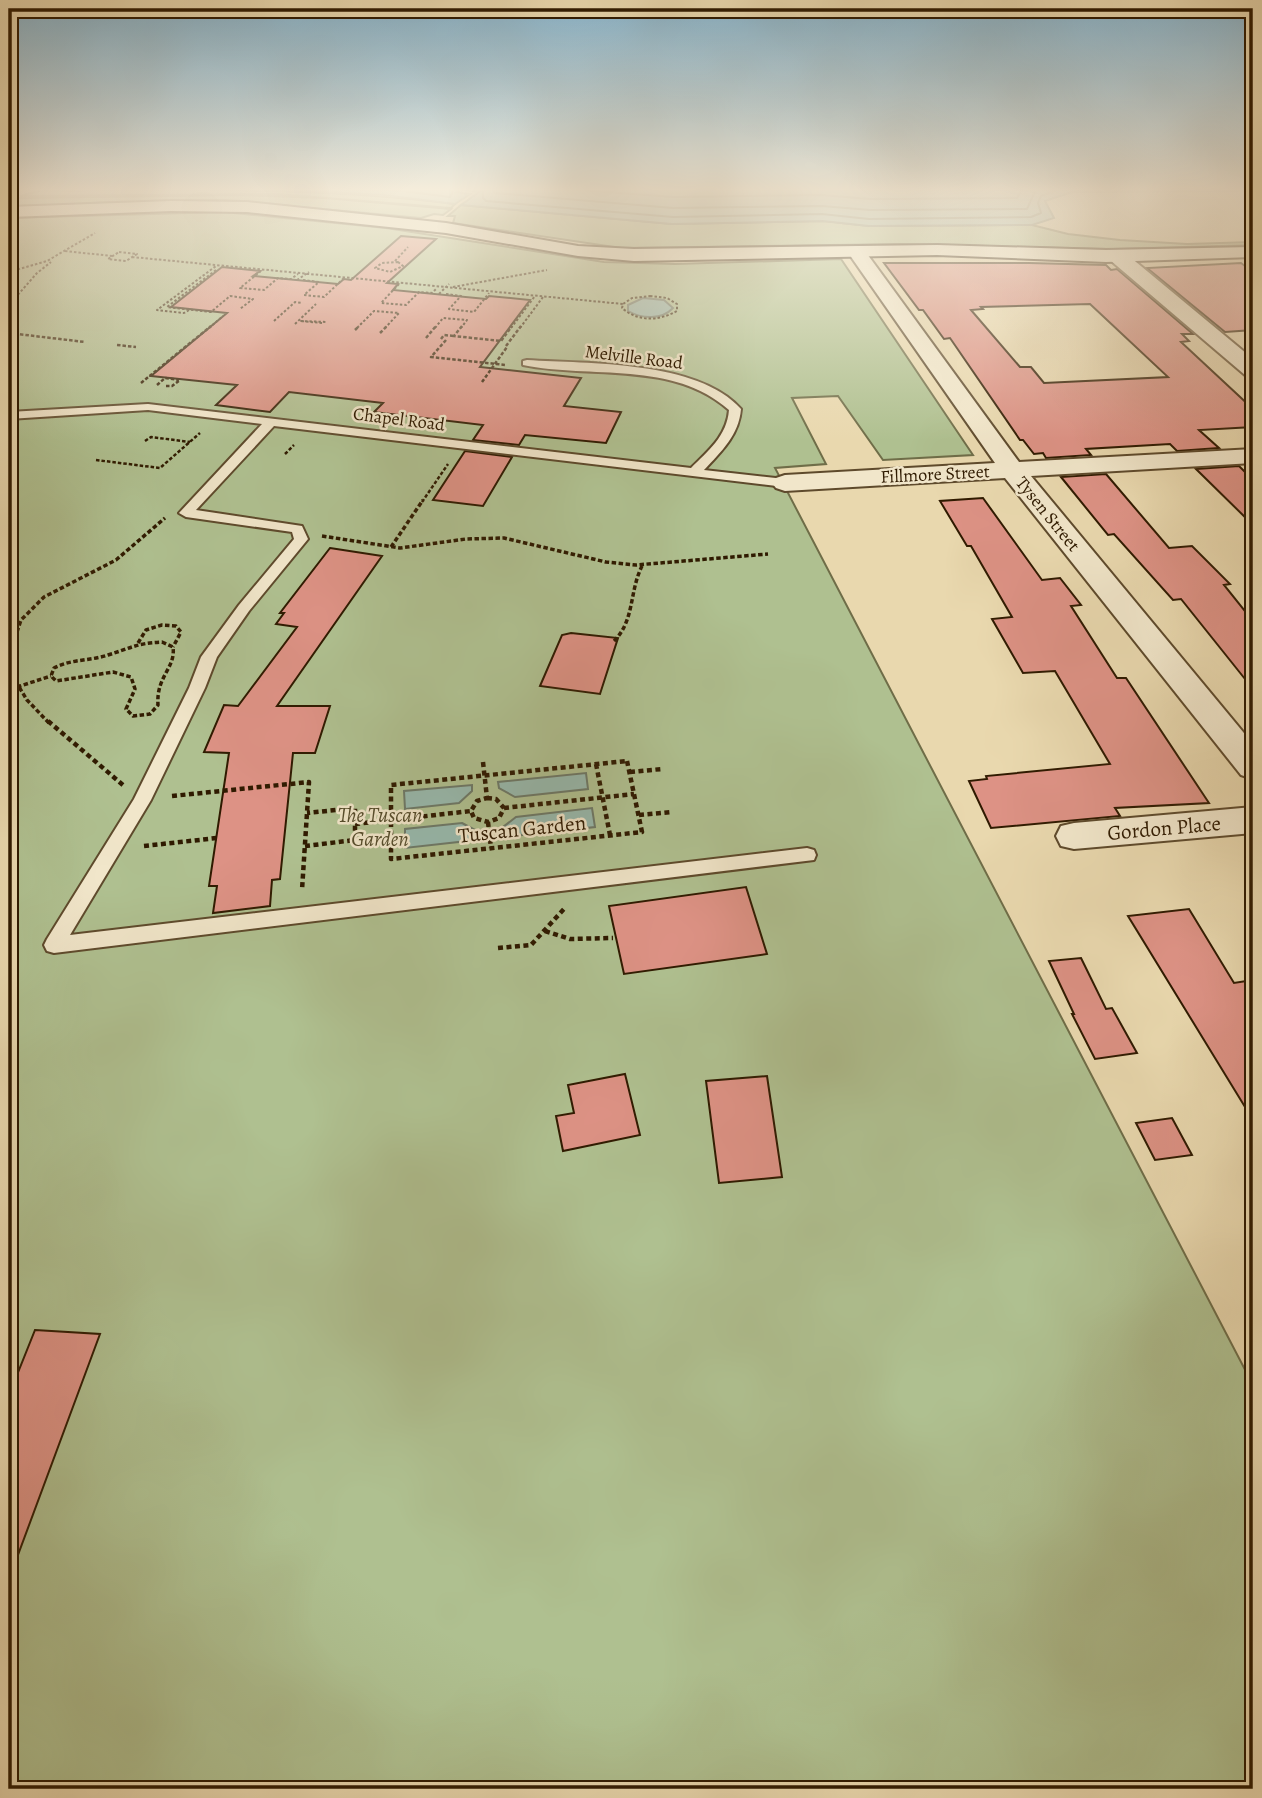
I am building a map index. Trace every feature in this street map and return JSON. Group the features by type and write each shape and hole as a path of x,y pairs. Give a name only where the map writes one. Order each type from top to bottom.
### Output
{"street":[{"name":"Tysen Street","path":"872,273 1012,470 1253,767"},
{"path":"1137,273 1253,370"},
{"path":"1217,340 1249,338"},
{"name":"Fillmore Street","path":"785,483 1253,456"},
{"name":"Gordon Place","path":"1074,836 1253,820"}],"lane":[{"name":"Melville Road","path":"527,363 668,377 719,393 735,409 733,426 718,448 694,472"},
{"name":"Chapel Road","path":"15,414 148,407 785,483"},
{"path":"9,428 15,414"},
{"path":"186,513 271,422"},
{"path":"186,513 297,529 301,539 244,608 209,657 197,688 142,800 54,945 807,855"}],"path":[{"path":"9,305 37,273"},
{"path":"189,309 184,313 157,310 207,273"},
{"path":"213,273 167,307 211,312 230,296 253,299 240,309"},
{"path":"258,273 240,288 264,290 278,278 291,279 298,274"},
{"path":"288,273 310,273 511,296 623,304 632,298 650,296 667,298 678,307 665,317 647,318 630,315 622,308 623,304"},
{"path":"310,273 303,281 318,282 304,295 324,297 344,278"},
{"path":"373,282 382,273"},
{"path":"445,288 526,273"},
{"path":"297,280 304,274"},
{"path":"197,280 203,281"},
{"path":"400,284 381,303 406,305 419,292 432,293 437,287"},
{"path":"439,294 449,284"},
{"path":"451,288 446,294 461,296 449,309 474,312 490,292"},
{"path":"441,339 444,335 501,341 535,296"},
{"path":"482,382 543,297"},
{"path":"275,323 295,302 302,303"},
{"path":"295,324 316,304"},
{"path":"355,330 374,311 399,313 380,333"},
{"path":"141,383 223,316"},
{"path":"426,338 443,318 467,320 454,336"},
{"path":"517,319 526,320"},
{"path":"318,326 321,323 300,321 327,322"},
{"path":"424,331 431,331"},
{"path":"9,334 85,342"},
{"path":"441,346 446,340"},
{"path":"117,345 136,347"},
{"path":"156,385 165,378 180,380 172,387"},
{"path":"96,460 160,468 219,415"},
{"path":"145,441 150,437 190,442"},
{"path":"391,547 461,444"},
{"path":"170,449 180,451"},
{"path":"186,513 167,517 111,563 38,601 17,624 11,636 11,673 17,687 42,714 107,773 142,800 309,782 301,916"},
{"path":"297,529 336,540 391,547 504,538 543,545 606,562 643,565 768,554"},
{"path":"614,641 625,632 631,622 631,597 643,565"},
{"path":"51,676 56,681 63,681 106,672 125,673 131,677 135,689 126,709 134,716 150,714 158,705 157,685 173,660 173,647 181,632 176,626 169,625 146,630 138,643"},
{"path":"51,676 54,668 63,663 107,656 138,643 162,642 173,647"},
{"path":"17,687 51,676"},
{"name":"Tuscan Garden","path":"630,772 627,761 391,785 391,859 642,832 639,815"},
{"path":"484,762 486,798"},
{"path":"596,764 610,835"},
{"path":"662,769 630,772 634,794 639,815 671,812"},
{"path":"504,808 634,794"},
{"path":"486,798 501,801 504,808 499,818 488,822 474,818 471,811 477,801 486,798"},
{"path":"305,846 355,841 355,808 307,813"},
{"path":"355,824 471,811"},
{"path":"488,822 491,848"},
{"path":"113,849 217,838"},
{"path":"498,948 531,945 565,909 576,883"},
{"path":"545,931 575,941 612,938"}],"green space":[{"name":"The Tuscan Garden","path":"9,273 850,273 973,455 883,460 838,396 792,398 826,464 775,468 1253,1385 1253,1789 9,1789"}],"water":[{"path":"643,298 664,300 673,308 663,315 652,317 639,316 628,311 628,305"},
{"path":"586,773 588,789 515,797 499,788 498,782"},
{"path":"472,785 472,791 459,803 405,809 404,791"},
{"path":"592,808 595,827 504,837 503,827 516,817"},
{"path":"462,823 475,830 476,840 405,848 405,829"}],"building":[{"path":"214,273 257,273 253,276 338,284 344,279 351,280 359,273 398,273 387,283 398,284 393,290 486,299 489,296 530,300 480,367 581,378 564,406 621,412 606,443 525,435 519,445 473,440 483,425 374,412 383,403 289,392 270,412 216,405 237,385 151,376 227,313 171,307"},
{"path":"891,273 1122,273 1193,334 1182,334 1189,341 1181,342 1253,409 1253,427 1199,430 1219,448 1177,451 1170,444 1086,449 1091,455 1046,458 1043,453 1034,454 1023,440 1020,440 950,338 944,339 923,310 919,310","holes":["1090,304 1168,377 1044,383 1031,367 1020,367 971,310 983,309 981,307"]},
{"path":"1153,273 1253,273 1253,330 1225,332"},
{"path":"465,451 512,457 483,506 433,500"},
{"path":"1239,466 1253,480 1253,525 1196,469"},
{"path":"1106,474 1169,548 1192,546 1230,584 1224,585 1253,621 1253,689 1181,599 1173,600 1114,534 1108,535 1061,477"},
{"path":"983,498 1042,580 1060,578 1081,605 1071,606 1117,678 1126,678 1209,803 1115,808 1120,816 991,828 969,781 987,779 986,776 1110,764 1055,671 1023,673 992,619 1012,617 971,546 967,546 940,501"},
{"path":"330,548 382,556 277,706 330,706 315,753 293,753 280,879 272,880 270,906 213,913 217,886 209,886 229,753 204,752 224,705 238,706 297,627 276,624 284,613 280,613"},
{"path":"571,633 618,638 600,694 540,686 562,635"},
{"path":"746,887 767,954 624,974 609,906"},
{"path":"1189,909 1234,983 1253,980 1253,1120 1128,916"},
{"path":"1081,958 1106,1009 1112,1008 1137,1053 1095,1059 1049,961"},
{"path":"625,1074 640,1135 563,1151 556,1116 574,1113 568,1085"},
{"path":"767,1076 782,1177 719,1183 706,1081"},
{"path":"1172,1118 1192,1155 1155,1160 1136,1123"},
{"path":"35,1330 100,1334 12,1571 9,1571 9,1395"}]}
